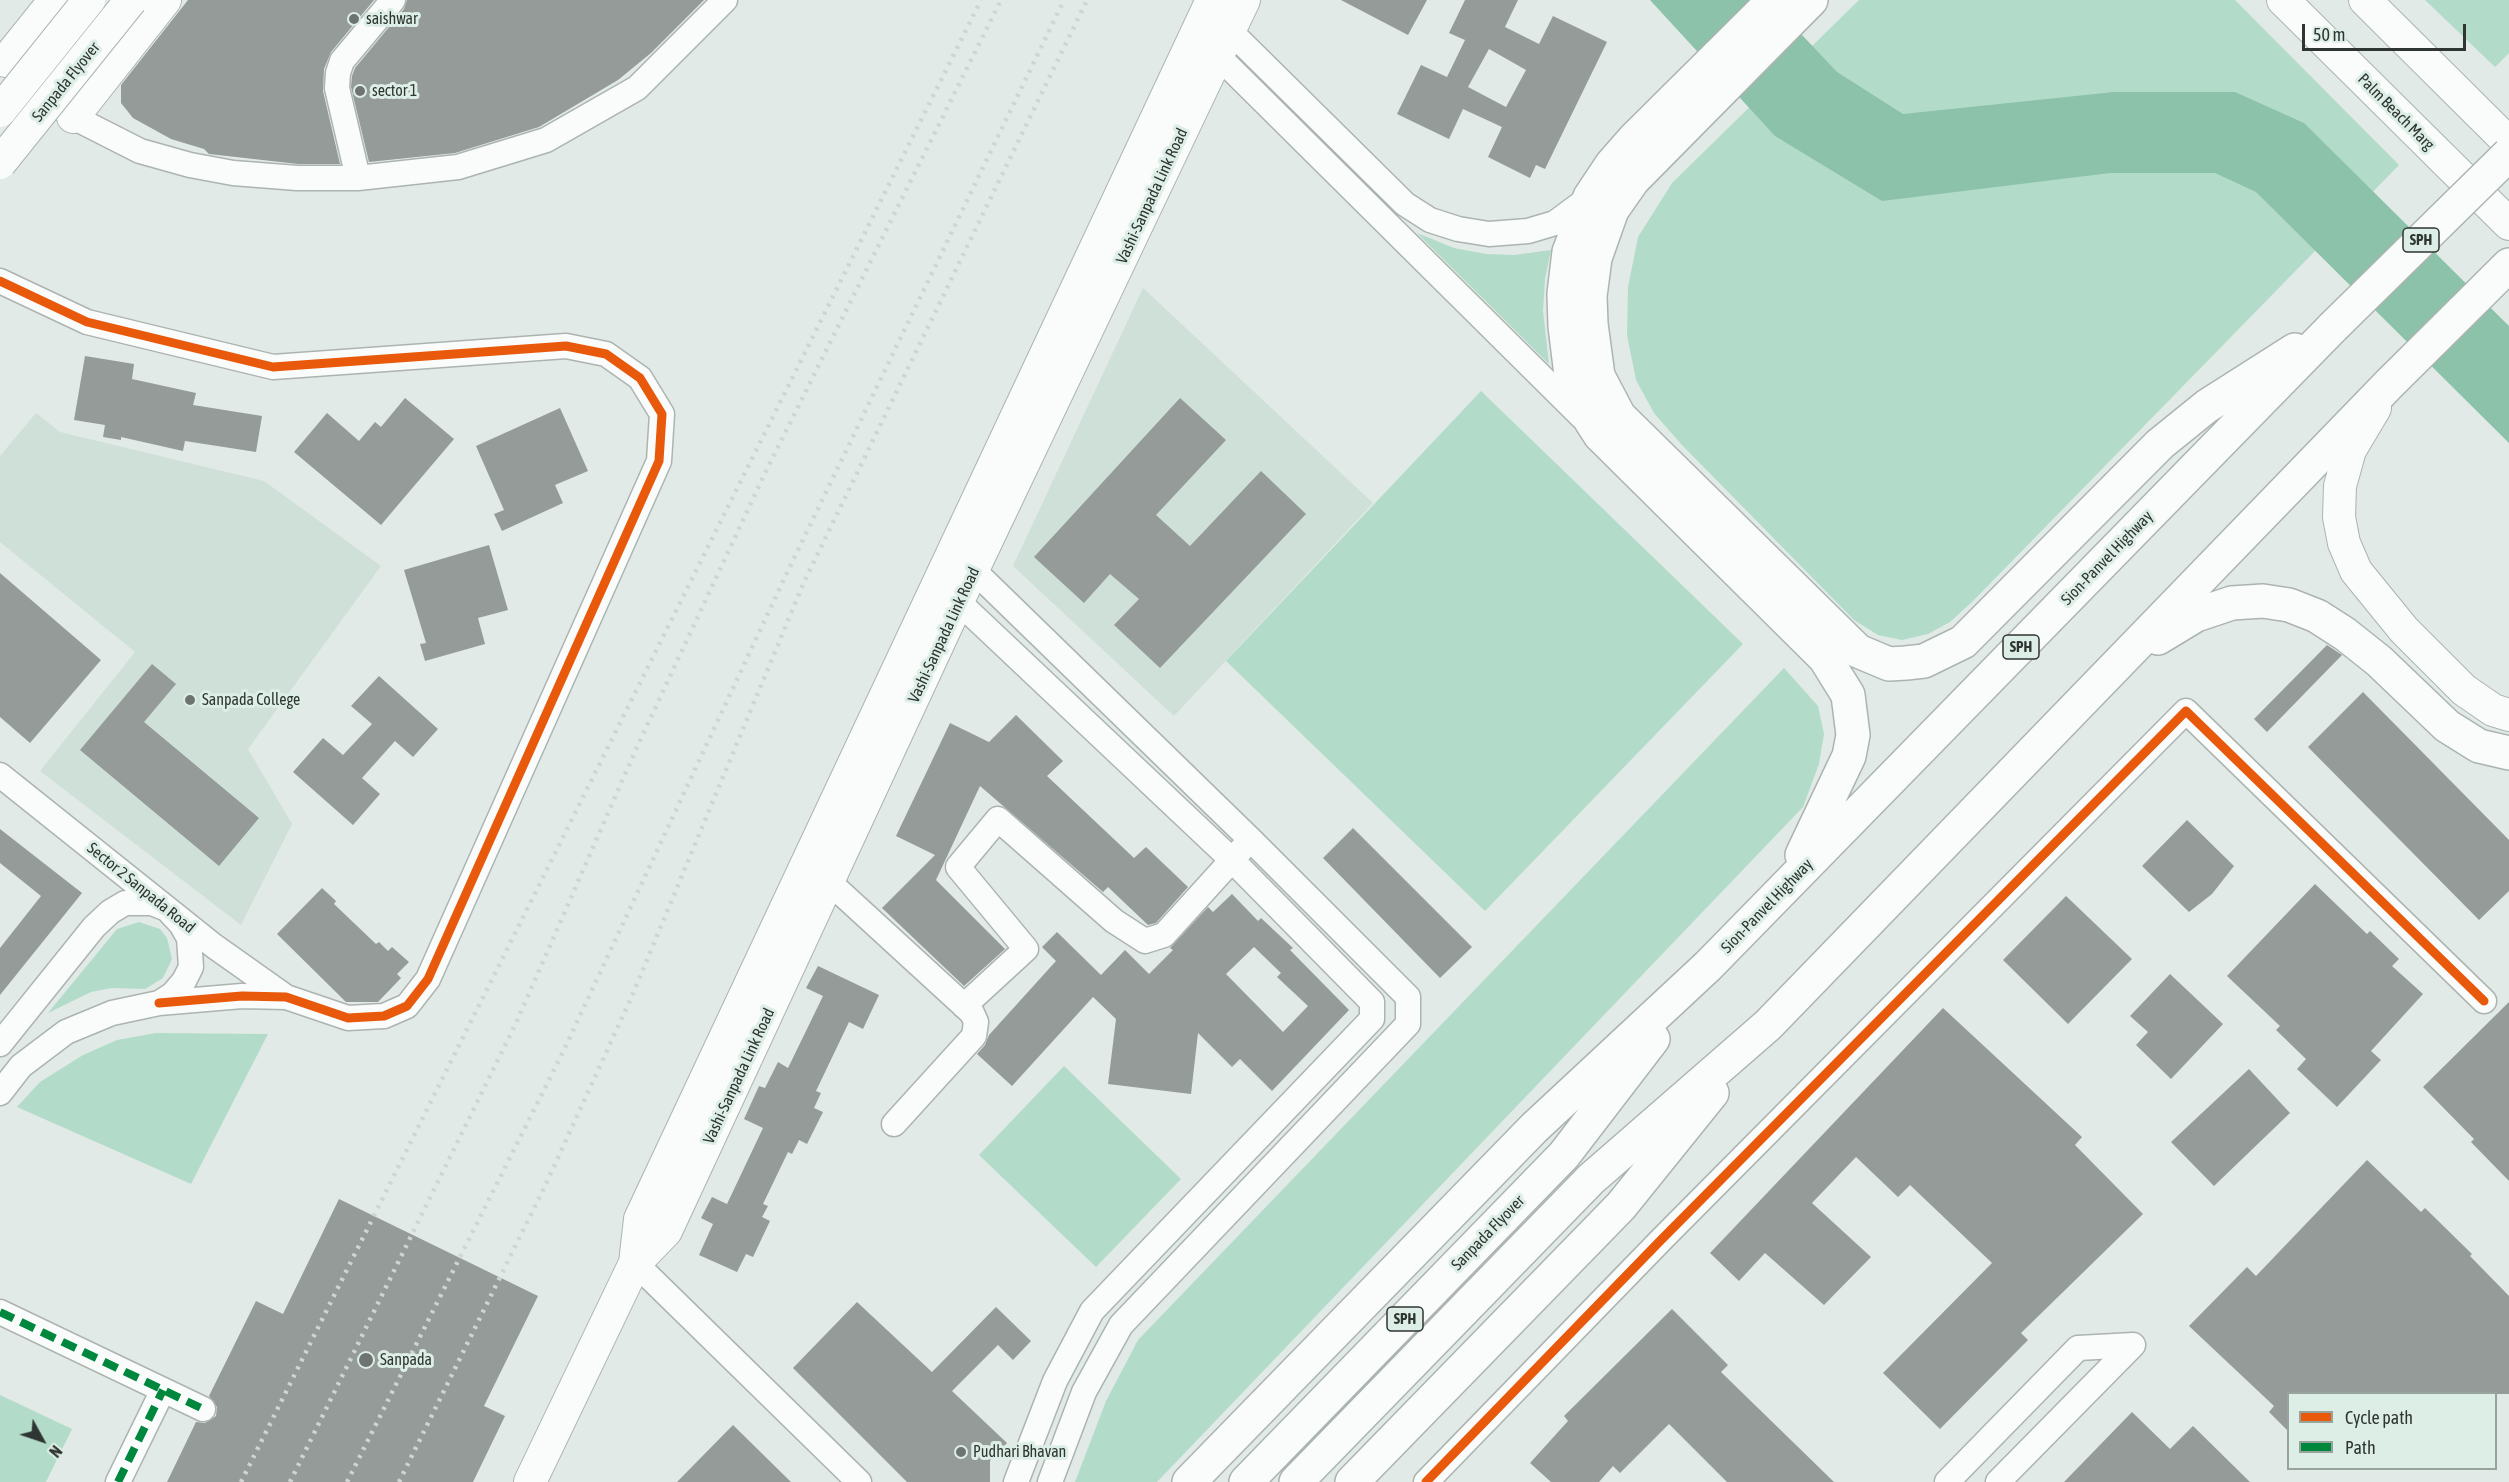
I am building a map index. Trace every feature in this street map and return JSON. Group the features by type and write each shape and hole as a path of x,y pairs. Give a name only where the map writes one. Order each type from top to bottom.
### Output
{"highway":[{"path":"1795,3 1643,148 1612,164 1590,197 1569,252 1564,294 1565,326 1572,383 1584,410 1609,426 1858,651 1889,664 1924,661 1963,642 2160,444 2207,406 2333,327"},
{"path":"1643,148 1612,210 1595,258 1591,286 1591,324 1598,376 1609,426 1825,658 1848,695 1853,735 1850,756 1788,884"},
{"name":"Sion-Panvel Highway","path":"1708,966 2333,327 2509,154"},
{"name":"SPH","path":"1296,1482 1591,1179 1768,1024 2389,384 2509,265"},
{"path":"2118,663 2196,615 2232,603 2263,601 2289,604 2317,616 2345,634 2379,661 2447,726 2479,746 2509,753"},
{"path":"1189,1482 1534,1128 1708,966"},
{"name":"Sanpada Flyover","path":"1246,1482 1564,1155 1708,966"},
{"path":"1352,1482 1621,1206 1768,1024"}],"main road":[{"path":"3,61 55,0"},
{"name":"Sanpada Flyover","path":"0,111 89,0"},
{"name":"Sanpada Flyover","path":"0,163 131,0"},
{"path":"73,117 165,0"},
{"name":"Vashi-Sanpada Link Road","path":"530,1482 635,1263 666,1231 819,872 1211,29 1244,0"},
{"name":"Palm Beach Marg","path":"2283,0 2509,224"},
{"path":"2365,0 2509,143"},
{"path":"2389,384 2350,450 2340,486 2339,517 2344,543 2356,571 2404,630 2464,690 2493,710 2509,715"}],"street":[{"path":"358,178 337,88 338,73 342,61 393,0"},
{"path":"3,61 73,117 141,151 190,165 233,173 297,178 358,178 458,167 546,140 637,88 720,2"},
{"path":"1211,29 1405,204 1430,220 1458,229 1490,234 1528,231 1555,223 1590,197"},
{"path":"1211,29 1609,426"},
{"path":"0,281 87,322 273,368 566,346 606,354 640,378 662,414 659,461 428,979 407,1006 384,1016 348,1018 286,996 233,996 159,1003 112,1013 66,1032 21,1066 0,1093"},
{"path":"964,561 1251,840 1408,997 1408,1024 1121,1325 1084,1392 1050,1482"},
{"path":"949,592 1232,860 1372,1002 1372,1019 1092,1311 1055,1381 1016,1482"},
{"path":"1426,1482 1660,1241 2186,711 2484,1001"},
{"name":"Sector 2 Sanpada Road","path":"0,775 167,909 250,973 286,996"},
{"path":"964,1006 1026,949 958,867 998,819 1114,921 1145,941 1164,935 1251,840"},
{"path":"101,856 116,884 116,897 110,912"},
{"path":"819,872 964,1006 976,1022 974,1036 894,1124"},
{"path":"0,1044 110,912 125,903 152,903 167,909 189,938 190,967 179,988 159,1003"},
{"path":"32,1003 32,1019 39,1028 49,1032 66,1032"},
{"path":"635,1263 859,1482"},
{"path":"0,1312 203,1410"},
{"path":"1947,1482 2078,1348 2133,1345 1998,1482"},
{"path":"118,1482 163,1390"}],"shaded area":[{"path":"1650,0 1769,0 1837,72 1903,114 2114,92 2235,92 2304,123 2509,326 2509,443 2256,192 2215,173 2110,173 1882,201 1775,136"},
{"path":"1859,0 2235,0 2399,165 1973,601 1950,622 1928,634 1902,640 1878,635 1854,620 1681,444 1654,413 1636,380 1627,335 1628,287 1638,237 1672,183"},
{"path":"2425,0 2509,0 2509,53 2495,67"},
{"path":"1417,233 1454,248 1486,254 1514,255 1551,250 1545,279 1543,311 1549,364"},
{"path":"1143,288 1373,503 1174,716 1013,566"},
{"path":"1481,391 1743,644 1485,911 1226,661"},
{"name":"Sanpada College","path":"36,413 60,432 264,481 381,566 248,749 292,824 241,925 40,771 135,652 0,542 0,456"},
{"path":"1784,668 1818,706 1824,734 1819,764 1803,807 1157,1482 1075,1482 1106,1401 1138,1340"},
{"path":"139,922 160,929 167,938 172,959 163,978 145,989 112,988 91,992 48,1013 117,929"},
{"path":"156,1033 268,1034 191,1184 17,1107 40,1082 83,1055 117,1040"},
{"path":"1064,1066 1181,1179 1096,1267 979,1155"},
{"path":"0,1395 72,1429 46,1482 0,1482"}],"building":[{"path":"188,0 374,0 331,52 324,69 323,91 340,164 298,164 209,154 204,149 171,139 133,118 121,103 121,85"},
{"path":"407,0 704,0 651,53 618,80 539,127 455,153 369,162 351,87 352,76 355,68 404,9"},
{"path":"1341,0 1427,0 1408,35"},
{"path":"1465,0 1518,0 1505,27 1539,44 1553,16 1607,42 1545,169 1536,165 1530,178 1488,157 1502,127 1463,109 1449,139 1397,114 1421,65 1447,77 1465,40 1449,33","holes":["1489,49 1526,70 1506,107 1468,87"]},
{"path":"85,356 134,364 132,379 196,393 193,405 262,416 256,452 185,441 183,451 121,437 121,440 103,437 105,425 74,420"},
{"path":"405,398 454,439 381,525 294,452 327,413 359,441 375,422 381,427"},
{"path":"1180,398 1226,440 1156,515 1190,546 1261,471 1306,514 1160,668 1114,625 1139,599 1110,574 1084,603 1034,557"},
{"path":"560,408 588,471 555,485 563,503 502,531 494,514 504,510 476,446"},
{"path":"489,545 508,610 478,618 485,644 425,661 420,644 426,643 404,570"},
{"path":"0,573 101,660 30,743 0,717"},
{"path":"2327,645 2342,655 2267,732 2254,719"},
{"path":"152,664 176,684 144,722 259,818 219,866 80,750"},
{"path":"379,676 438,729 413,757 395,741 362,778 380,794 353,825 293,772 323,738 343,755 372,724 351,706"},
{"path":"2363,692 2509,840 2509,891 2479,920 2308,747"},
{"path":"1016,715 1063,761 1047,776 1134,858 1146,847 1188,887 1156,923 1148,925 1108,887 1103,892 980,786 936,880 1005,949 964,986 882,908 935,855 896,836 950,723 989,742"},
{"path":"2187,820 2234,866 2212,894 2189,912 2142,866"},
{"path":"1353,828 1472,947 1440,978 1323,858"},
{"path":"0,829 82,893 0,995 0,948 41,896 0,863"},
{"path":"2315,884 2367,934 2370,931 2399,959 2392,966 2423,994 2371,1051 2381,1060 2337,1107 2297,1069 2306,1059 2276,1030 2280,1026 2227,976"},
{"path":"322,888 336,901 334,904 376,944 379,942 388,951 392,947 409,962 397,974 401,978 378,1002 346,1002 277,934"},
{"path":"1232,894 1258,921 1261,918 1293,948 1290,950 1349,1010 1272,1091 1240,1059 1232,1067 1198,1033 1191,1094 1108,1084 1116,1019 1093,997 1012,1086 977,1054 985,1045 989,1035 1056,961 1042,947 1057,932 1101,975 1125,950 1149,974 1173,950 1170,948 1208,907 1213,912","holes":["1254,947 1281,973 1277,977 1308,1006 1283,1032 1226,974"]},
{"path":"2066,896 2132,959 2068,1024 2003,960"},
{"path":"818,966 879,995 863,1029 849,1022 816,1091 821,1093 814,1108 823,1112 807,1144 799,1140 792,1154 788,1152 763,1204 768,1206 762,1217 770,1221 753,1257 746,1254 737,1272 699,1255 713,1224 701,1218 712,1197 727,1204 763,1128 744,1119 759,1086 765,1088 778,1062 788,1068 823,996 806,988"},
{"path":"2170,974 2223,1024 2171,1079 2136,1045 2148,1032 2130,1016"},
{"path":"2509,1002 2509,1181 2471,1142 2474,1139 2423,1087"},
{"path":"1943,1008 2082,1137 2075,1145 2143,1214 2021,1333 2028,1340 1940,1429 1883,1373 1992,1263 1910,1185 1898,1197 1856,1157 1812,1203 1871,1257 1824,1305 1765,1253 1739,1281 1710,1253"},
{"path":"2249,1069 2290,1113 2214,1186 2171,1142"},
{"path":"2367,1160 2421,1212 2425,1208 2472,1254 2470,1256 2509,1296 2509,1394 2497,1394 2497,1392 2287,1392 2287,1430 2269,1412 2274,1406 2189,1326 2247,1267 2256,1276"},
{"name":"Sanpada","path":"339,1199 538,1296 484,1406 505,1416 473,1482 167,1482 196,1422 205,1423 216,1416 217,1407 209,1396 256,1301 283,1314"},
{"path":"857,1302 932,1372 996,1307 1031,1341 1013,1360 998,1345 952,1391 1007,1443 990,1461 990,1482 907,1482 793,1368"},
{"path":"1672,1309 1728,1365 1721,1372 1834,1482 1727,1482 1669,1424 1620,1473 1613,1466 1599,1482 1551,1482 1530,1463 1568,1421 1564,1416"},
{"path":"2132,1412 2170,1449 2193,1426 2250,1482 2064,1482"},
{"path":"733,1425 791,1482 677,1482"}],"railway":[{"path":"241,1482 981,0"},
{"path":"290,1482 516,1023 637,747 765,473 1001,0"},
{"path":"347,1482 562,1054 784,579 1064,0"},
{"path":"399,1482 545,1186 632,996 804,582 1087,0"}],"marked path":[{"path":"0,1312 203,1409"},
{"path":"118,1482 163,1390"}],"cycle path":[{"path":"0,281 87,322 273,367 566,346 606,354 640,378 662,414 659,461 428,979 407,1006 384,1016 348,1018 286,997 242,996 159,1003"},
{"path":"1426,1482 1660,1241 2186,711 2484,1001"}],"place":[{"name":"saishwar","path":"354,19"},
{"name":"sector 1","path":"360,91"},
{"name":"Sanpada College","path":"190,700"},
{"name":"Sanpada","path":"366,1360"},
{"name":"Pudhari Bhavan","path":"961,1452"}]}
